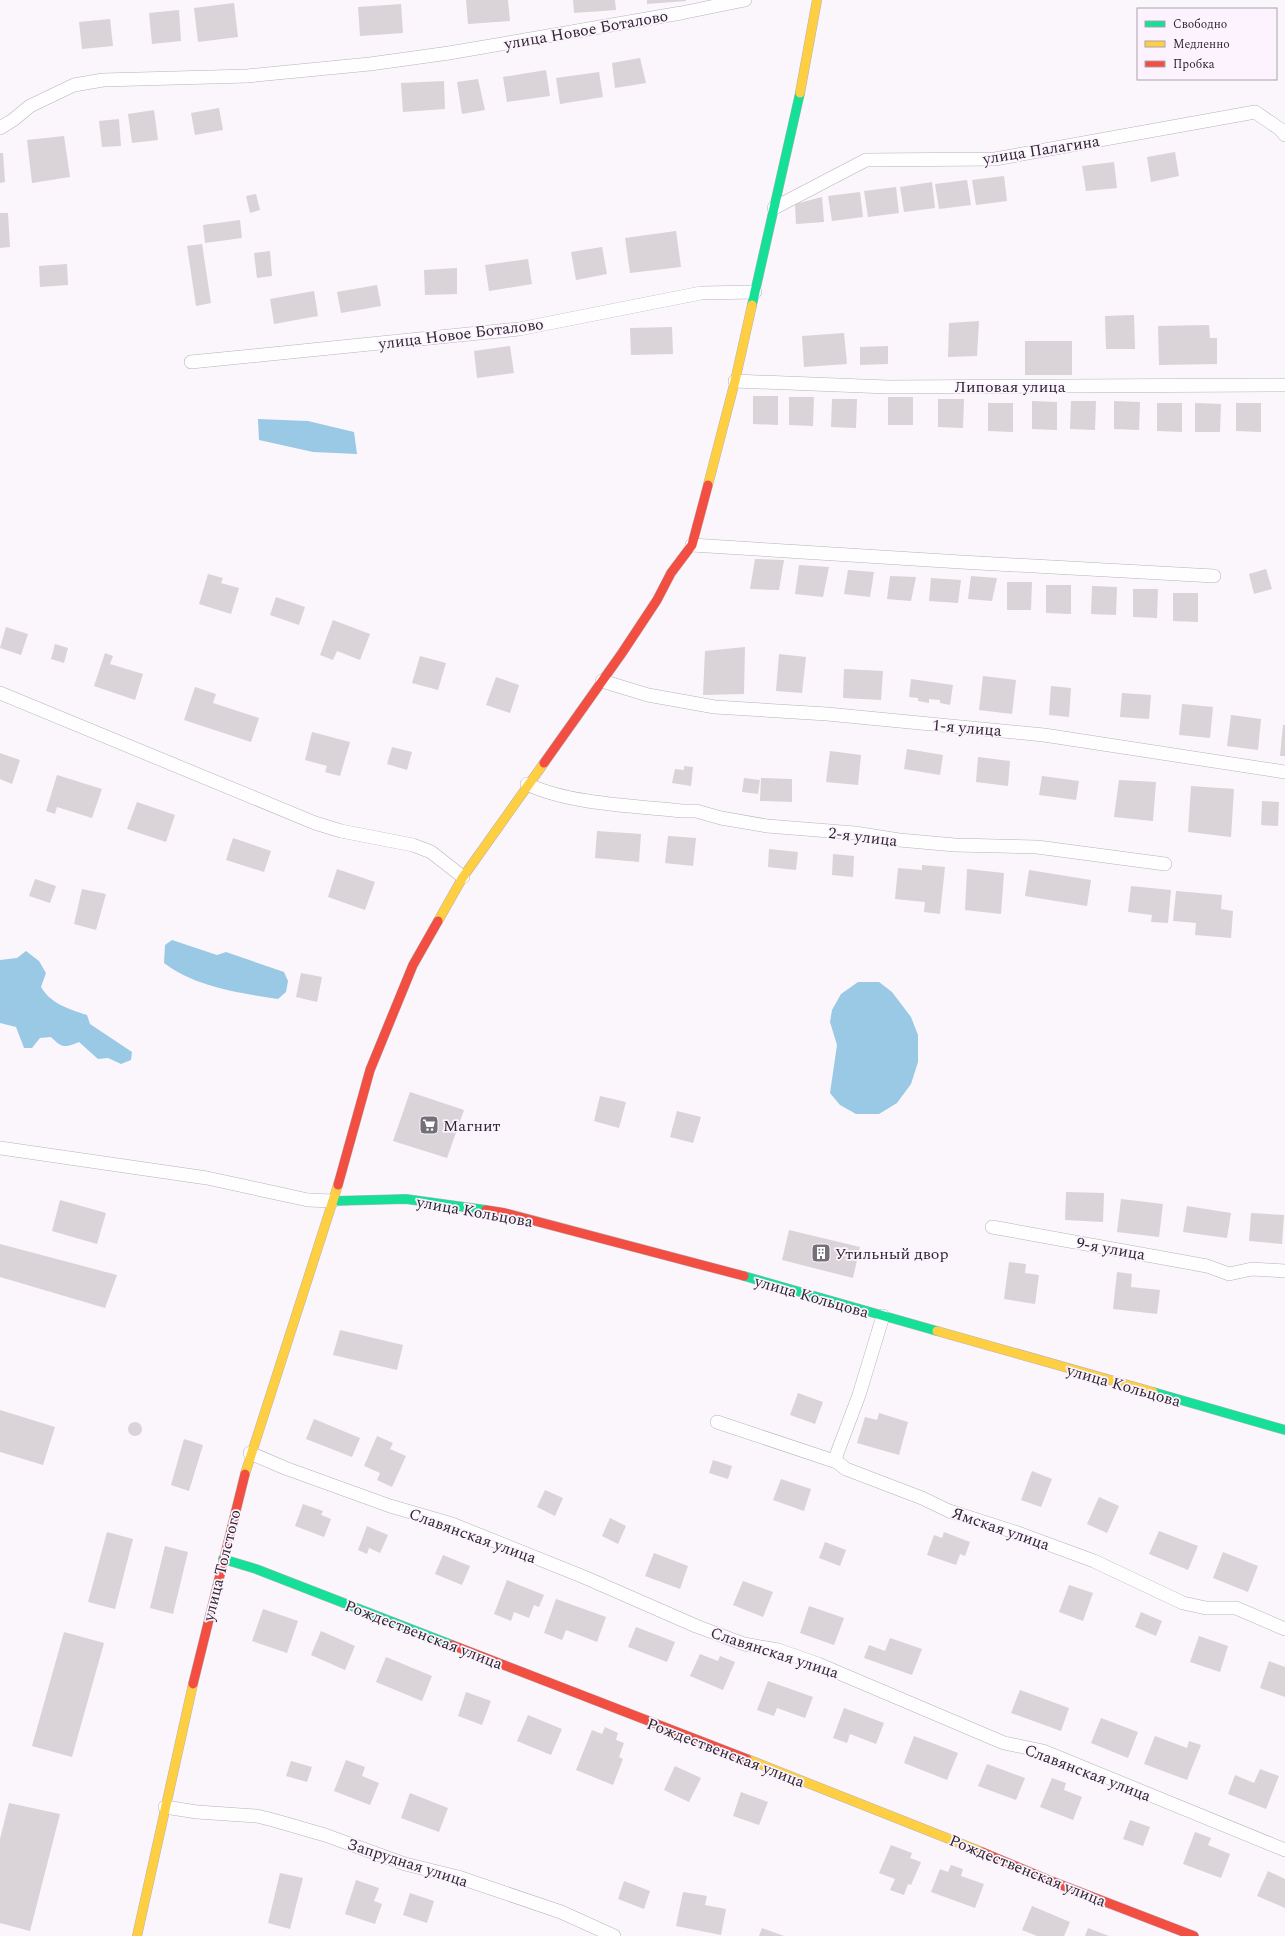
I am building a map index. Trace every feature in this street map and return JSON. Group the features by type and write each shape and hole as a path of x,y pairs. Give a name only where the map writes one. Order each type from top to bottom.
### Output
{"street":[{"name":"улица Новое Боталово","path":"0,128 13,120 30,106 74,85 103,80 202,78 309,71 449,53 681,13 745,0"},
{"path":"817,0 802,82 735,381 692,545 1214,576"},
{"name":"улица Палагина","path":"774,208 866,160 995,159 1255,112 1280,129 1285,135"},
{"name":"улица Новое Боталово","path":"191,362 519,329 701,293 755,292"},
{"name":"Липовая улица","path":"735,381 888,387 1285,385"},
{"name":"улица Толстого","path":"137,1936 202,1641 250,1453 333,1201 370,1070 393,1011 413,965 463,877 602,681 657,600 671,573 692,545"},
{"name":"1-я улица","path":"602,681 648,695 716,707 827,714 1044,735 1285,772"},
{"path":"0,693 315,823 341,831 413,845 431,852 463,877"},
{"name":"2-я улица","path":"528,784 543,792 562,796 682,811 696,811 721,818 767,826 855,833 899,840 955,845 1037,847 1165,864"},
{"path":"0,1148 207,1178 308,1200 333,1201"},
{"name":"улица Кольцова","path":"333,1201 406,1199 505,1213 728,1272 1285,1430"},
{"name":"9-я улица","path":"992,1227 1207,1266 1229,1274 1252,1269 1285,1271"},
{"path":"837,1462 836,1456 859,1395 883,1316"},
{"name":"Ямская улица","path":"717,1422 837,1462 846,1469 922,1498 949,1511 1018,1533 1094,1561 1183,1603 1206,1608 1236,1608 1285,1630"},
{"name":"Славянская улица","path":"250,1453 285,1468 390,1506 452,1524 584,1577 696,1626 744,1644 778,1650 818,1664 1004,1742 1043,1751 1285,1850"},
{"name":"Рождественская улица","path":"223,1559 256,1569 948,1837 1051,1881 1194,1936"},
{"name":"Запрудная улица","path":"165,1807 197,1812 257,1816 326,1835 405,1864 458,1877 561,1912 614,1936"}],"water":[{"path":"258,419 308,421 354,432 357,454 313,452 259,440"},
{"path":"172,940 217,955 226,952 284,972 288,981 286,992 278,999 218,988 190,978 164,963 165,945"},
{"path":"26,951 39,961 46,973 41,987 45,993 55,1002 87,1015 90,1024 132,1052 131,1060 121,1064 108,1058 98,1059 79,1042 64,1046 51,1037 40,1038 32,1048 24,1048 16,1027 0,1023 0,960 17,958"},
{"path":"858,982 879,982 892,992 911,1017 918,1035 918,1062 911,1084 897,1103 879,1114 856,1114 840,1105 830,1093 837,1045 830,1022 832,1010 841,994"}],"building":[{"path":"466,0 508,0 510,21 468,24"},
{"path":"573,0 615,0 616,10 574,13"},
{"path":"647,0 686,0 686,1 647,4"},
{"path":"234,3 238,37 198,42 194,8"},
{"path":"401,4 403,33 360,36 358,7"},
{"path":"179,10 181,41 152,44 149,13"},
{"path":"110,19 113,46 82,49 79,22"},
{"path":"640,58 646,83 615,88 612,63"},
{"path":"546,70 550,96 507,102 503,77"},
{"path":"599,72 603,97 560,104 556,78"},
{"path":"478,79 485,110 462,114 457,82"},
{"path":"444,81 445,109 403,112 401,83"},
{"path":"219,108 223,130 195,135 191,113"},
{"path":"154,110 158,140 132,143 128,114"},
{"path":"119,119 121,146 102,147 99,121"},
{"path":"64,136 70,177 32,183 27,140"},
{"path":"1175,152 1179,176 1151,182 1147,157"},
{"path":"0,153 3,153 5,182 0,183"},
{"path":"1114,162 1117,188 1086,191 1082,166"},
{"path":"1004,176 1007,201 976,205 972,180"},
{"path":"967,180 971,205 939,209 935,184"},
{"path":"932,182 935,208 904,212 900,187"},
{"path":"896,187 899,213 868,217 864,191"},
{"path":"860,192 863,217 832,221 828,196"},
{"path":"256,194 260,210 250,213 246,196"},
{"path":"822,197 824,222 796,224 795,204"},
{"path":"0,213 8,213 10,247 0,248"},
{"path":"240,220 242,238 205,243 203,225"},
{"path":"676,231 681,267 630,273 625,238"},
{"path":"202,244 211,303 196,306 187,246"},
{"path":"602,247 607,274 576,280 571,252"},
{"path":"270,251 272,276 257,278 254,253"},
{"path":"528,259 532,284 489,291 485,265"},
{"path":"67,264 68,285 40,287 39,266"},
{"path":"457,268 457,294 425,295 424,270"},
{"path":"377,285 381,306 341,313 337,292"},
{"path":"314,291 318,316 274,324 270,299"},
{"path":"1134,315 1135,349 1106,349 1105,316"},
{"path":"979,321 977,356 948,357 949,323"},
{"path":"1209,325 1210,338 1217,338 1217,364 1159,365 1158,326"},
{"path":"672,327 673,354 631,355 630,328"},
{"path":"844,333 847,364 804,367 802,336"},
{"path":"1025,341 1072,341 1072,375 1025,375"},
{"path":"510,346 514,373 477,378 474,351"},
{"path":"888,346 888,364 860,365 860,347"},
{"path":"753,396 778,396 778,425 753,424"},
{"path":"789,397 814,397 813,426 789,425"},
{"path":"888,397 913,397 913,425 888,425"},
{"path":"832,399 857,399 856,428 831,427"},
{"path":"938,399 964,399 963,428 938,427"},
{"path":"1032,401 1057,402 1057,430 1032,429"},
{"path":"1071,401 1096,401 1095,430 1070,429"},
{"path":"1114,401 1140,402 1139,430 1114,429"},
{"path":"988,403 1013,403 1013,432 988,431"},
{"path":"1157,403 1182,403 1182,432 1157,431"},
{"path":"1195,403 1221,404 1220,432 1195,432"},
{"path":"1236,403 1261,403 1261,432 1236,431"},
{"path":"755,559 784,560 779,590 750,589"},
{"path":"799,565 829,567 823,597 795,594"},
{"path":"1266,569 1272,589 1254,594 1249,574"},
{"path":"848,570 874,572 870,597 844,594"},
{"path":"208,574 223,578 221,583 239,588 231,614 199,604"},
{"path":"890,576 916,577 911,601 887,599"},
{"path":"971,576 997,578 992,601 968,599"},
{"path":"931,578 961,580 958,603 929,601"},
{"path":"1007,582 1032,582 1031,610 1007,610"},
{"path":"1046,585 1071,585 1071,614 1046,613"},
{"path":"1092,586 1117,587 1116,615 1091,614"},
{"path":"1133,589 1158,589 1157,618 1133,617"},
{"path":"1173,593 1198,593 1198,622 1173,621"},
{"path":"276,597 305,607 299,625 270,615"},
{"path":"333,620 370,634 360,660 337,651 333,660 320,655"},
{"path":"6,627 28,634 21,655 0,648"},
{"path":"55,644 68,648 64,663 51,659"},
{"path":"745,647 744,694 703,695 705,651"},
{"path":"105,653 113,656 110,664 143,674 135,700 94,686"},
{"path":"779,654 806,657 802,693 776,691"},
{"path":"420,656 446,663 438,690 412,683"},
{"path":"844,669 883,671 881,700 843,698"},
{"path":"983,676 1016,680 1012,714 979,710"},
{"path":"496,677 519,685 510,713 486,705"},
{"path":"911,679 953,685 950,705 940,703 940,700 929,699 929,703 918,701 918,698 909,697"},
{"path":"1051,686 1071,688 1069,717 1049,715"},
{"path":"195,687 216,694 213,703 259,718 251,742 184,720"},
{"path":"1122,693 1151,695 1149,719 1120,717"},
{"path":"1182,704 1213,707 1210,738 1179,735"},
{"path":"1231,715 1261,719 1258,750 1227,746"},
{"path":"1283,725 1285,725 1285,756 1280,756"},
{"path":"312,732 350,742 340,776 325,772 327,766 305,760"},
{"path":"392,747 412,752 407,770 387,764"},
{"path":"907,749 943,755 940,775 904,769"},
{"path":"830,751 861,755 858,785 826,782"},
{"path":"0,753 20,760 12,784 0,779"},
{"path":"978,757 1010,761 1008,786 976,782"},
{"path":"684,766 693,767 691,786 672,783 675,769 684,770"},
{"path":"57,775 102,789 92,818 57,807 55,814 46,811"},
{"path":"1042,776 1079,781 1076,800 1039,795"},
{"path":"744,778 760,780 758,794 742,792"},
{"path":"761,778 792,779 792,802 760,801"},
{"path":"1119,780 1156,782 1153,821 1114,817"},
{"path":"1191,786 1234,789 1231,837 1188,832"},
{"path":"1262,801 1279,802 1278,826 1261,825"},
{"path":"137,802 175,815 166,842 127,829"},
{"path":"597,831 641,834 639,862 595,858"},
{"path":"668,836 696,838 693,866 665,863"},
{"path":"233,838 271,851 264,872 226,860"},
{"path":"769,849 798,852 796,870 768,867"},
{"path":"833,854 854,856 853,877 832,875"},
{"path":"922,865 945,867 940,914 924,912 925,902 895,899 898,868 922,870"},
{"path":"337,869 375,882 365,910 328,897"},
{"path":"967,869 1004,873 1001,914 965,910"},
{"path":"1029,870 1091,880 1087,906 1025,896"},
{"path":"35,879 56,886 50,903 29,896"},
{"path":"1131,886 1171,890 1168,923 1151,922 1152,915 1128,912"},
{"path":"82,889 106,894 96,930 74,924"},
{"path":"1176,891 1222,895 1221,909 1233,911 1231,938 1195,935 1196,923 1173,921"},
{"path":"301,973 322,977 317,1002 296,997"},
{"name":"Магнит","path":"410,1092 464,1110 447,1158 393,1141"},
{"path":"600,1096 626,1102 619,1128 594,1121"},
{"path":"677,1111 701,1117 693,1143 670,1137"},
{"path":"1066,1192 1104,1193 1103,1222 1065,1220"},
{"path":"1121,1199 1163,1204 1159,1237 1117,1232"},
{"path":"60,1200 106,1213 97,1244 52,1231"},
{"path":"1187,1206 1231,1213 1227,1238 1183,1232"},
{"path":"1251,1213 1284,1215 1282,1244 1249,1241"},
{"name":"Утильный двор","path":"789,1230 860,1247 853,1278 782,1260"},
{"path":"0,1244 117,1275 105,1308 0,1277"},
{"path":"1009,1262 1026,1264 1025,1273 1039,1275 1035,1304 1004,1299"},
{"path":"1117,1272 1132,1274 1131,1287 1160,1290 1157,1314 1113,1309"},
{"path":"340,1330 403,1345 397,1370 333,1355"},
{"path":"798,1393 823,1402 815,1424 790,1415"},
{"path":"0,1410 55,1427 43,1465 0,1452"},
{"path":"879,1413 908,1422 899,1455 857,1443 865,1417 877,1420"},
{"path":"314,1419 360,1438 352,1457 306,1439"},
{"path":"135,1422 140,1424 142,1429 140,1434 135,1436 130,1434 128,1429 130,1424"},
{"path":"377,1436 393,1443 390,1449 406,1456 392,1487 377,1480 380,1473 364,1466"},
{"path":"184,1439 203,1445 189,1491 171,1485"},
{"path":"713,1460 732,1466 728,1479 709,1473"},
{"path":"1032,1471 1052,1479 1041,1507 1021,1500"},
{"path":"781,1479 811,1489 804,1511 773,1500"},
{"path":"545,1490 563,1498 555,1516 537,1507"},
{"path":"1099,1497 1119,1506 1107,1533 1087,1524"},
{"path":"303,1504 323,1511 321,1515 331,1519 324,1537 295,1526"},
{"path":"610,1518 626,1526 618,1544 602,1536"},
{"path":"367,1526 388,1535 380,1553 369,1548 367,1554 358,1550"},
{"path":"1159,1531 1198,1546 1188,1570 1149,1554"},
{"path":"107,1532 133,1539 115,1609 88,1602"},
{"path":"944,1532 970,1542 965,1556 960,1554 956,1565 927,1555 934,1535 942,1538"},
{"path":"825,1542 846,1550 840,1566 819,1558"},
{"path":"165,1546 188,1552 173,1614 150,1608"},
{"path":"1223,1552 1258,1566 1248,1592 1213,1578"},
{"path":"654,1553 688,1566 680,1589 645,1576"},
{"path":"443,1555 470,1566 462,1585 435,1574"},
{"path":"507,1580 544,1595 539,1607 534,1605 529,1618 514,1612 511,1621 494,1614"},
{"path":"743,1581 773,1592 763,1617 733,1605"},
{"path":"1069,1585 1093,1593 1083,1621 1059,1612"},
{"path":"556,1599 606,1617 597,1642 566,1630 562,1640 544,1633"},
{"path":"809,1606 844,1618 834,1645 800,1633"},
{"path":"263,1609 298,1621 287,1653 252,1641"},
{"path":"1141,1612 1162,1621 1156,1636 1135,1627"},
{"path":"636,1627 675,1642 667,1662 628,1647"},
{"path":"321,1631 355,1646 345,1670 311,1655"},
{"path":"64,1632 104,1643 72,1757 32,1746"},
{"path":"1199,1636 1228,1646 1220,1672 1190,1662"},
{"path":"890,1638 922,1649 912,1675 864,1658 869,1645 885,1651"},
{"path":"700,1654 718,1661 720,1656 735,1662 723,1690 690,1676"},
{"path":"386,1657 432,1676 422,1701 376,1682"},
{"path":"1269,1661 1285,1667 1285,1697 1260,1688"},
{"path":"768,1681 813,1697 805,1718 777,1708 774,1716 757,1710"},
{"path":"1020,1690 1069,1708 1061,1731 1011,1713"},
{"path":"466,1692 491,1701 482,1725 458,1716"},
{"path":"844,1708 884,1723 876,1744 850,1734 847,1743 833,1738"},
{"path":"528,1715 562,1729 551,1755 517,1741"},
{"path":"1101,1718 1138,1732 1128,1758 1091,1743"},
{"path":"605,1727 618,1733 616,1740 624,1743 619,1757 623,1759 613,1785 576,1770 592,1730 602,1734"},
{"path":"914,1736 958,1753 947,1780 904,1763"},
{"path":"1155,1736 1187,1748 1189,1741 1201,1745 1187,1780 1144,1764"},
{"path":"346,1760 365,1767 362,1776 379,1783 370,1805 334,1791"},
{"path":"291,1761 312,1767 307,1782 286,1776"},
{"path":"987,1764 1025,1778 1016,1800 978,1786"},
{"path":"675,1766 701,1778 689,1802 664,1790"},
{"path":"1260,1769 1279,1776 1266,1809 1228,1794 1235,1775 1254,1783"},
{"path":"1052,1778 1066,1783 1064,1790 1082,1797 1073,1820 1040,1807"},
{"path":"741,1792 768,1802 759,1825 733,1816"},
{"path":"410,1793 448,1808 439,1832 401,1818"},
{"path":"9,1803 60,1814 30,1931 0,1923 0,1839"},
{"path":"1130,1820 1150,1827 1143,1846 1123,1839"},
{"path":"1195,1832 1211,1838 1208,1845 1230,1854 1221,1878 1183,1864"},
{"path":"891,1845 912,1853 910,1858 921,1862 911,1885 908,1884 904,1895 890,1890 895,1879 879,1873"},
{"path":"951,1865 963,1869 961,1876 984,1884 975,1908 931,1892 940,1869 948,1872"},
{"path":"1268,1871 1285,1879 1285,1908 1257,1896"},
{"path":"280,1873 303,1878 290,1929 268,1923"},
{"path":"356,1880 379,1888 374,1901 382,1904 375,1924 345,1914"},
{"path":"624,1881 650,1891 644,1909 618,1899"},
{"path":"683,1892 707,1896 705,1905 726,1909 721,1935 676,1926"},
{"path":"410,1893 434,1901 427,1923 403,1915"},
{"path":"1032,1906 1070,1922 1064,1936 1037,1936 1022,1930"},
{"path":"762,1928 784,1936 759,1936"},
{"path":"1088,1928 1109,1936 1085,1936"}],"traffic: fast":[{"path":"752,305 800,93"},
{"path":"333,1201 406,1199 486,1210"},
{"path":"744,1276 937,1331"},
{"path":"1153,1392 1285,1430"},
{"path":"223,1559 256,1569 452,1645"}],"traffic: slow":[{"path":"800,93 817,0"},
{"path":"708,485 735,381 752,305"},
{"path":"438,921 463,877 544,763"},
{"path":"245,1474 338,1185"},
{"path":"937,1331 1153,1392"},
{"path":"137,1936 193,1684"},
{"path":"747,1759 982,1852"}],"traffic: jam":[{"path":"544,763 622,653 657,600 671,573 692,545 708,485"},
{"path":"338,1185 370,1070 413,965 438,921"},
{"path":"486,1210 505,1213 744,1276"},
{"path":"193,1684 245,1474"},
{"path":"452,1645 747,1759"},
{"path":"982,1852 1051,1881 1194,1936"}],"place":[{"name":"Магнит","path":"429,1125"},
{"name":"Утильный двор","path":"821,1253"}]}
